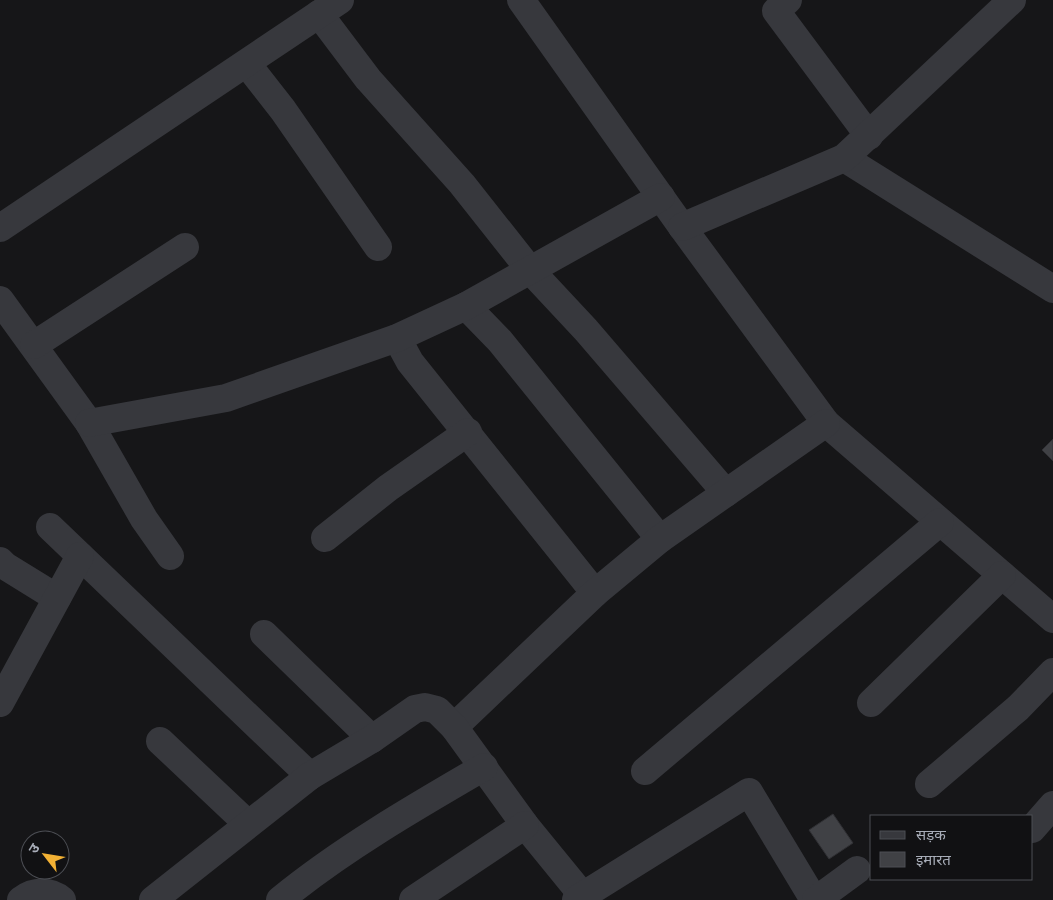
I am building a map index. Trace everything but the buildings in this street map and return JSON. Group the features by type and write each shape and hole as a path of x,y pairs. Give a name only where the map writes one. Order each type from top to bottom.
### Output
{"street":[{"path":"521,0 682,227 826,423 1053,619"},
{"path":"788,0 776,11 869,136"},
{"path":"682,227 844,158 1012,0"},
{"path":"0,228 247,64 329,7 368,79 462,184 530,270 586,330 726,493"},
{"path":"247,64 283,110 378,247"},
{"path":"844,158 1053,289"},
{"path":"89,423 226,398 397,338 466,306 661,197"},
{"path":"34,345 185,247"},
{"path":"0,300 89,423 144,519 170,556"},
{"path":"466,306 500,341 660,540"},
{"path":"397,338 410,362 468,432 595,593"},
{"path":"454,727 595,593 660,540 826,423"},
{"path":"325,538 388,488 468,432"},
{"path":"645,771 940,522"},
{"path":"50,527 310,776"},
{"path":"0,703 80,556"},
{"path":"2,566 57,598"},
{"path":"871,703 1002,575"},
{"path":"264,634 372,739"},
{"path":"929,784 1018,708 1053,672"},
{"path":"153,900 310,776 372,739 415,709 425,707 437,710 454,727 579,898 749,792 815,900 857,870"},
{"path":"160,741 248,824"},
{"path":"280,900 301,882 432,797 484,767"},
{"path":"1033,828 1053,806"},
{"path":"413,900 525,825"},
{"path":"21,900 28,895 42,892 56,895 62,900"}]}
